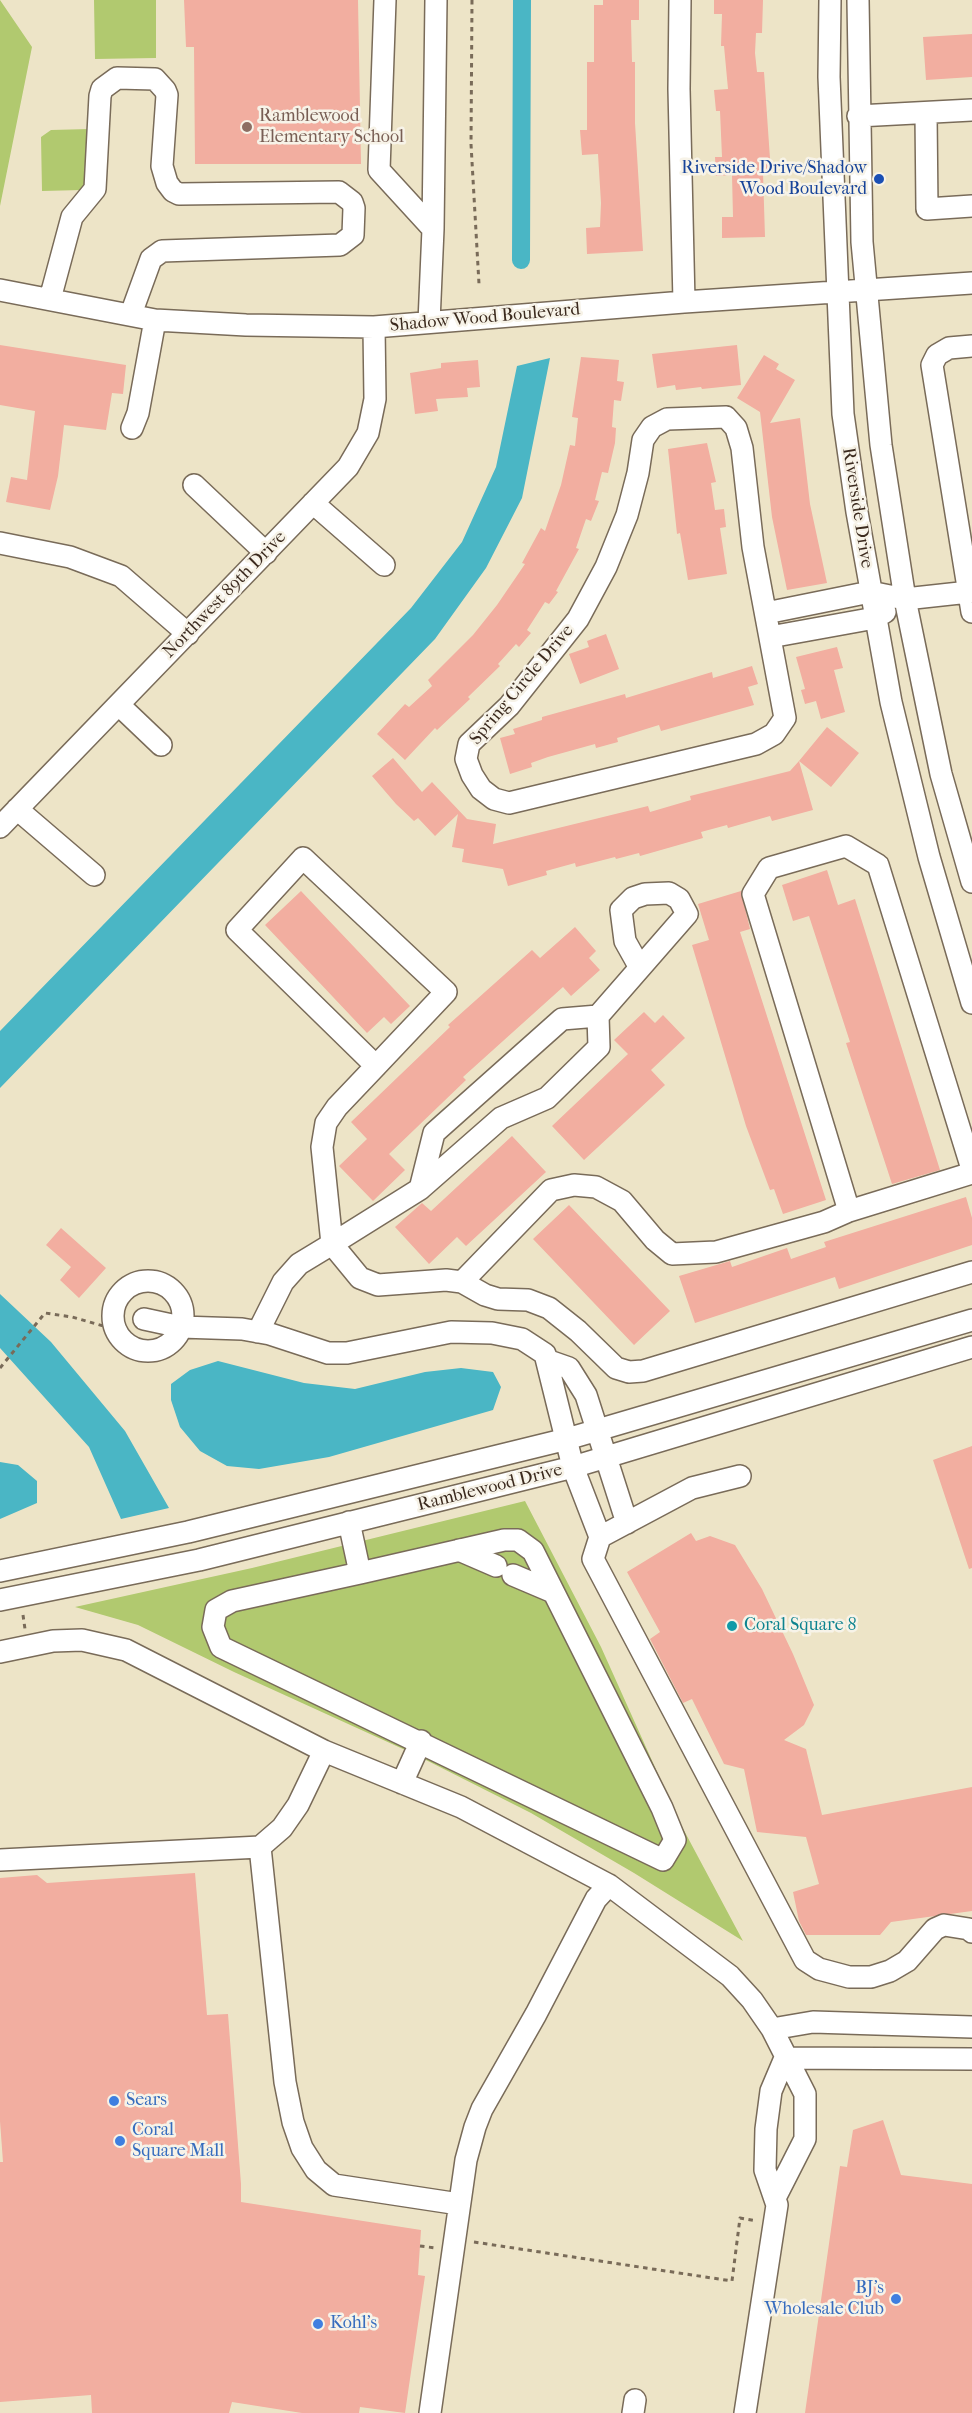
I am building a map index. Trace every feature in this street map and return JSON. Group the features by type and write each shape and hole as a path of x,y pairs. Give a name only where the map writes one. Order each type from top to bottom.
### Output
{"street":[{"path":"385,0 379,170 433,230"},
{"path":"429,322 433,230 436,0"},
{"path":"680,0 684,302"},
{"name":"Riverside Drive","path":"830,0 829,77 843,414 870,592 891,702 929,857 972,1003"},
{"name":"Riverside Drive","path":"858,0 858,116 867,290 881,445 905,599 941,774 972,882"},
{"path":"50,299 72,217 95,189 102,89 117,78 155,79 165,90 167,95 162,166 167,183 173,191 179,194 339,192 352,202 354,207 353,234 340,245 162,251 152,259 131,314"},
{"path":"858,116 972,110"},
{"path":"926,114 927,208 972,206"},
{"name":"Shadow Wood Boulevard","path":"0,290 155,320 246,325 374,327 684,302 972,283"},
{"path":"132,428 138,413 155,320"},
{"name":"Northwest 89th Drive","path":"0,827 348,468 368,433 375,399 374,327"},
{"path":"766,614 870,592 905,599 970,602 932,365 937,355 949,348 972,346"},
{"name":"Spring Circle Drive","path":"726,417 736,428 742,448 753,547 770,638 785,718 774,734 756,744 509,804 494,799 481,789 472,776 466,759 469,744 509,706 578,619 606,567 627,515 638,473 643,440 652,427 667,419 726,417"},
{"path":"194,485 266,553"},
{"path":"314,503 384,565"},
{"path":"0,543 70,556 121,576 188,634"},
{"path":"770,638 875,618 905,599"},
{"path":"118,705 161,745"},
{"path":"17,809 94,875"},
{"path":"849,1211 753,894 769,868 846,846 879,865 972,1169"},
{"path":"376,1066 237,930 303,858 446,992 376,1066 337,1107 326,1123 322,1147 332,1245 360,1278 378,1285 446,1280 462,1282 485,1295 528,1300 549,1308 578,1331 615,1368 628,1372 655,1368 972,1272"},
{"path":"258,1332 283,1282 298,1264 420,1189 501,1118 547,1098 599,1047 598,1016 639,966"},
{"path":"420,1189 434,1133 562,1018 598,1016"},
{"path":"462,1282 551,1190 563,1187 596,1187 622,1201 655,1239 672,1254 716,1252 824,1222 849,1211 972,1173"},
{"path":"145,1281 155,1282 173,1291 183,1308 181,1328 170,1343 151,1351 132,1347 117,1330 113,1314 120,1295 127,1288 145,1281"},
{"path":"144,1319 181,1328 232,1328 258,1332 328,1353 347,1353 451,1332 492,1333 522,1339 545,1354 549,1361 573,1467 600,1537 593,1559 806,1960 819,1969 849,1977 871,1977 890,1971 907,1961 935,1929 944,1925 969,1929 972,1932"},
{"name":"Ramblewood Drive","path":"0,1571 188,1532 567,1438 972,1320"},
{"name":"Ramblewood Drive","path":"0,1600 199,1560 573,1467 972,1347"},
{"path":"549,1361 569,1368 586,1395 608,1457 627,1523"},
{"path":"600,1537 692,1488 740,1476"},
{"path":"349,1522 360,1573"},
{"path":"504,1540 518,1540 533,1551 675,1840 663,1860 632,1847 421,1741 221,1647 213,1627 216,1610 232,1601 360,1573 504,1540"},
{"path":"459,1550 553,1592"},
{"path":"0,1652 53,1641 82,1640 126,1650 324,1751 461,1807 609,1885 730,1976 752,2000 772,2030 784,2058 805,2094 805,2139 776,2196 774,2224 745,2413"},
{"path":"402,1783 421,1741"},
{"path":"0,1860 260,1848 282,1828 298,1805 324,1751"},
{"path":"260,1848 285,2082 293,2122 302,2148 316,2170 334,2185 459,2204"},
{"path":"430,2413 466,2160 482,2109 536,2014 596,1899 609,1885"},
{"path":"772,2030 813,2022 972,2026"},
{"path":"784,2058 972,2059"},
{"path":"776,2196 765,2170 766,2129 771,2091 784,2058"}],"path":[{"path":"472,0 471,144 479,284"},
{"path":"0,1368 45,1313 72,1317 117,1330"},
{"path":"22,1610 25,1632"},
{"path":"420,2246 442,2249 462,2241 487,2243 732,2281 740,2218 774,2224"}],"green space":[{"path":"0,0 32,47 0,206"},
{"path":"94,0 156,0 156,58 95,59"},
{"path":"90,129 88,175 82,190 42,191 41,137 51,130"},
{"path":"525,1501 601,1647 680,1823 743,1941 634,1873 531,1813 414,1754 234,1672 138,1625 75,1607 252,1568"}],"water":[{"path":"550,358 522,498 486,568 435,639 0,1088 0,1031 411,608 462,542 496,467 517,366"},
{"path":"0,1294 51,1342 125,1431 169,1508 121,1519 89,1447 0,1348"},
{"path":"218,1361 304,1383 355,1389 425,1372 461,1368 493,1372 501,1387 493,1410 329,1457 259,1469 227,1466 200,1451 180,1427 171,1400 171,1384 190,1370"},
{"path":"0,1462 18,1465 37,1481 37,1503 0,1519"}],"building":[{"name":"Ramblewood Elementary School","path":"184,0 358,0 361,164 195,164 194,47 186,47"},
{"path":"603,0 639,0 639,20 631,20 632,62 635,62 635,123 643,251 587,254 586,228 600,227 601,203 598,154 582,155 580,130 587,130 587,62 594,62 594,5 603,5"},
{"path":"714,0 763,0 762,33 756,33 755,53 757,72 764,72 771,173 763,173 765,237 722,238 722,217 733,217 732,175 716,176 715,157 722,157 720,111 716,111 714,90 728,89 724,46 721,46 722,14 714,14"},
{"path":"972,34 972,77 926,80 923,37"},
{"path":"0,345 126,365 123,394 112,393 106,430 64,425 58,476 50,510 6,502 11,477 27,480 35,411 0,405"},
{"path":"737,345 741,385 676,390 675,385 657,388 652,354"},
{"path":"764,355 779,364 776,369 795,380 770,423 800,418 810,504 827,583 787,590 772,517 760,412 737,398"},
{"path":"581,357 619,360 617,381 624,382 621,401 614,400 612,427 616,428 615,443 608,473 602,472 595,500 599,501 591,521 586,519 576,548 579,549 556,591 558,592 549,604 545,602 527,630 531,633 519,647 516,644 498,664 500,666 468,697 470,699 437,730 435,728 405,760 377,734 405,704 409,707 432,686 428,680 473,635 497,605 525,564 522,563 541,528 545,531 561,485 570,445 575,446 578,418 572,417"},
{"path":"478,360 480,387 467,388 468,397 436,399 438,411 415,414 410,373 441,368 441,363"},
{"path":"707,443 716,482 711,483 715,510 724,509 726,527 720,528 727,574 688,580 680,533 677,534 668,449"},
{"path":"606,634 619,669 580,684 569,654 589,647 587,641"},
{"path":"837,647 843,668 834,670 845,712 821,719 816,701 805,704 801,690 805,689 796,657"},
{"path":"752,666 758,684 748,687 754,705 661,731 659,725 617,738 618,742 596,748 595,744 548,757 531,763 532,767 510,774 500,738 515,734 513,729 542,720 542,717 625,694 626,698 712,672 713,678"},
{"path":"827,727 859,753 831,787 799,761"},
{"path":"393,758 422,792 432,782 467,819 496,824 493,844 648,806 650,812 691,800 690,796 790,771 799,761 813,810 772,821 770,816 728,828 727,825 701,832 703,838 640,856 639,853 616,859 615,857 576,867 575,863 546,871 547,875 508,886 503,869 462,862 464,849 452,847 458,814 435,836 418,818 414,821 396,804 372,776"},
{"path":"827,870 838,905 855,899 940,1170 892,1184 846,1043 850,1042 809,916 793,921 782,885"},
{"path":"301,891 410,1006 391,1024 384,1017 367,1033 265,925"},
{"path":"741,891 750,929 740,932 826,1200 783,1214 774,1189 770,1190 746,1126 692,945 709,940 698,904"},
{"path":"575,927 596,951 589,958 600,970 571,996 563,987 463,1077 466,1080 389,1154 405,1170 373,1201 339,1166 367,1139 351,1122 450,1027 448,1025 532,950 540,958"},
{"path":"644,1012 655,1023 663,1015 685,1038 651,1070 665,1085 584,1160 552,1126 628,1054 614,1040"},
{"path":"512,1136 546,1172 466,1246 457,1237 429,1264 395,1227 422,1203 431,1211"},
{"path":"966,1197 972,1218 972,1245 839,1289 835,1277 695,1323 679,1276 730,1261 732,1267 787,1248 791,1259 826,1247 824,1242"},
{"path":"569,1205 670,1311 634,1345 533,1239"},
{"path":"61,1228 106,1268 79,1298 60,1280 71,1267 46,1245"},
{"path":"972,1446 972,1568 969,1569 933,1460"},
{"path":"691,1533 696,1541 710,1536 735,1545 762,1589 793,1654 814,1705 804,1725 784,1740 806,1749 822,1815 972,1787 972,1911 891,1922 880,1935 806,1935 799,1921 793,1892 819,1884 806,1837 757,1832 744,1769 724,1764 692,1699 683,1703 650,1639 660,1632 627,1572"},
{"name":"Coral Square Mall","path":"195,1873 207,2015 228,2014 241,2202 421,2230 418,2275 425,2276 405,2413 360,2407 359,2413 302,2413 232,2402 229,2413 92,2413 91,2395 0,2402 0,2162 3,2162 0,2121 0,1878 37,1875 47,1883"},
{"name":"BJ's Wholesale Club","path":"883,2120 901,2175 972,2184 972,2413 805,2413 840,2166 847,2167 853,2130"}],"waterway":[{"path":"521,260 522,0"}],"place":[{"name":"Ramblewood Elementary School","path":"247,127"},
{"name":"Riverside Drive/Shadow Wood Boulevard","path":"879,179"},
{"name":"Coral Square 8","path":"732,1626"},
{"name":"Sears","path":"114,2101"},
{"name":"Coral Square Mall","path":"120,2141"},
{"name":"BJ's Wholesale Club","path":"896,2299"},
{"name":"Kohl's","path":"318,2324"}]}
